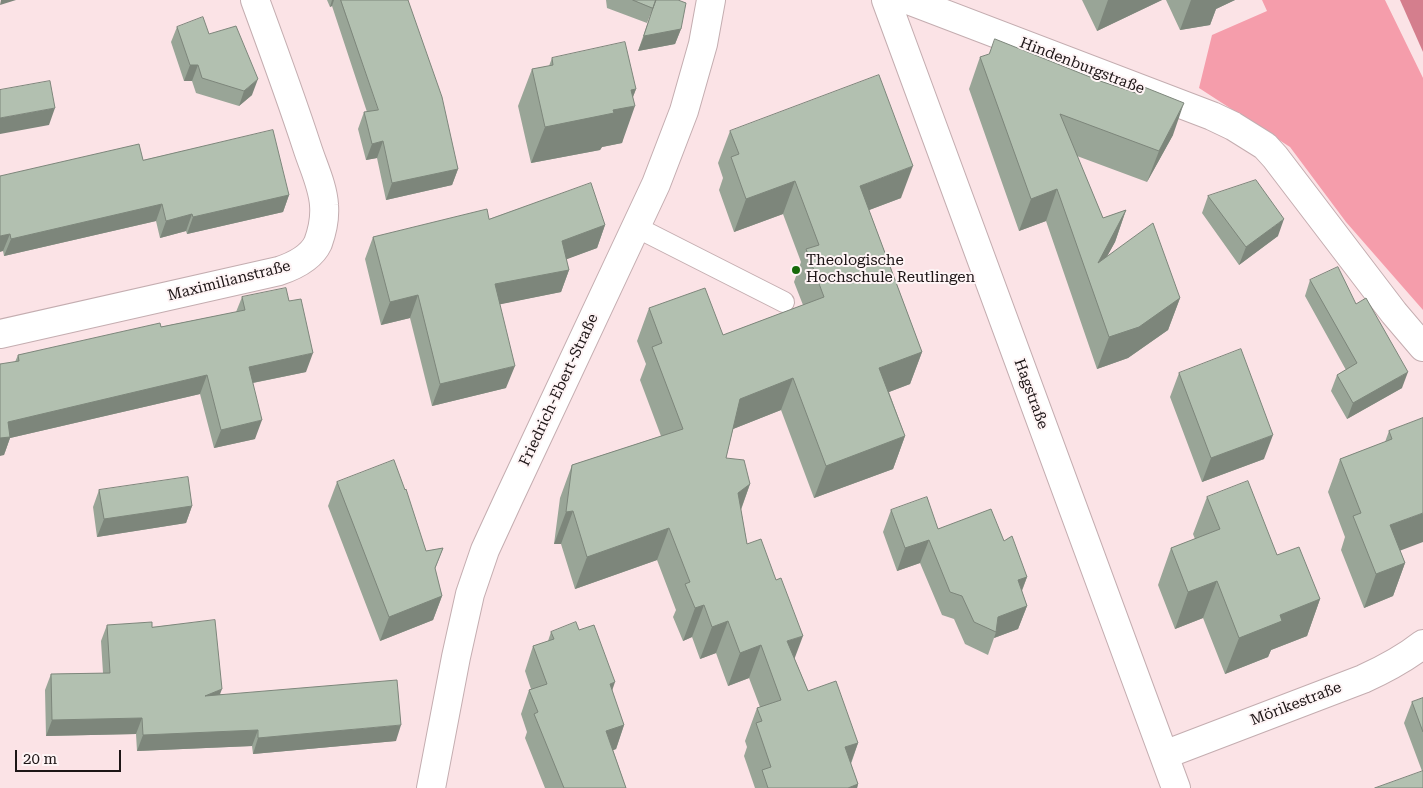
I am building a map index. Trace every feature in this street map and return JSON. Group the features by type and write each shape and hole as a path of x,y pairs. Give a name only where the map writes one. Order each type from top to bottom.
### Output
{"street":[{"name":"Maximilianstraße","path":"0,334 279,271 306,258 317,244 323,226 324,206 320,188 288,89 255,0"},
{"name":"Friedrich-Ebert-Straße","path":"431,788 470,594 485,550 656,184 684,111 703,44 711,0"},
{"name":"Hagstraße","path":"886,0 1176,788"},
{"name":"Hindenburgstraße","path":"908,0 1212,116 1233,126 1265,146 1292,178 1394,313 1423,347"},
{"name":"Mörikestraße","path":"1164,755 1363,679 1388,668 1410,655 1423,644"}],"lane":[{"path":"636,227 784,302"}],"shaded area":[{"path":"1262,0 1385,0 1423,78 1423,310 1346,222 1290,147 1199,88 1212,35 1267,11"},
{"path":"1400,0 1423,0 1423,52"}],"building":[{"path":"341,0 408,0 442,97 458,169 392,183 383,141 372,144 364,112 378,110"},
{"path":"633,0 656,0 653,8"},
{"path":"656,0 678,0 686,3 681,29 644,36"},
{"path":"203,17 209,34 236,26 258,79 244,91 202,78 198,65 190,65 177,27"},
{"path":"995,39 1100,81 1136,93 1139,85 1184,103 1159,151 1060,114 1103,218 1126,210 1098,263 1153,223 1180,298 1139,327 1109,337 1057,189 1031,199 980,57 989,54"},
{"path":"625,42 636,89 631,90 635,106 613,110 614,113 545,127 532,69 553,65 552,58"},
{"path":"879,75 913,166 860,186 922,352 879,368 905,436 826,466 793,378 740,399 726,458 744,460 750,484 738,493 747,544 761,539 776,580 781,578 803,636 787,641 808,691 836,681 858,743 845,747 858,784 848,788 768,788 762,770 771,767 756,723 762,721 757,708 781,700 761,645 740,653 728,621 712,627 704,605 695,608 685,584 690,582 669,528 587,557 573,511 566,512 572,465 683,429 652,347 662,343 649,308 705,288 723,335 824,297 806,249 819,245 795,181 746,199 731,157 739,154 730,131"},
{"path":"50,81 55,108 0,118 0,90"},
{"path":"273,130 289,195 193,217 192,214 166,221 162,204 11,239 10,234 0,236 0,176 139,144 143,160"},
{"path":"1256,180 1284,219 1246,247 1208,196"},
{"path":"591,183 605,225 562,241 569,270 495,284 515,366 440,384 418,295 390,302 373,237 487,209 489,219"},
{"path":"1338,267 1356,304 1366,298 1408,372 1353,403 1337,375 1357,363 1310,280"},
{"path":"286,288 289,301 301,299 313,353 249,367 262,420 221,430 207,375 8,422 10,437 0,438 0,364 19,361 18,355 160,323 161,327 245,310 242,297"},
{"path":"1241,349 1273,435 1211,458 1179,373"},
{"path":"1423,418 1423,513 1390,525 1405,563 1376,574 1353,516 1361,513 1340,459 1392,439 1389,431"},
{"path":"394,460 406,489 426,551 443,548 435,568 442,596 389,617 337,482"},
{"path":"188,477 192,506 104,519 99,490"},
{"path":"1248,481 1277,555 1299,547 1320,599 1280,615 1282,621 1239,638 1217,581 1188,592 1171,548 1220,529 1207,497"},
{"path":"927,497 938,529 991,509 1004,541 1012,536 1027,577 1018,580 1027,606 998,617 996,632 974,622 962,596 950,592 929,540 905,548 891,510"},
{"path":"215,620 222,689 205,696 397,680 401,725 258,738 258,730 143,735 142,718 52,720 51,674 110,673 107,625 152,622 152,627"},
{"path":"576,622 579,630 594,625 615,682 610,684 624,725 606,731 626,788 564,788 534,714 538,712 529,690 547,684 533,646 554,639 551,632"},
{"path":"1423,698 1423,732 1412,702"},
{"path":"1423,771 1423,788 1375,788"}],"place":[{"name":"Theologische Hochschule Reutlingen","path":"796,270"}]}
